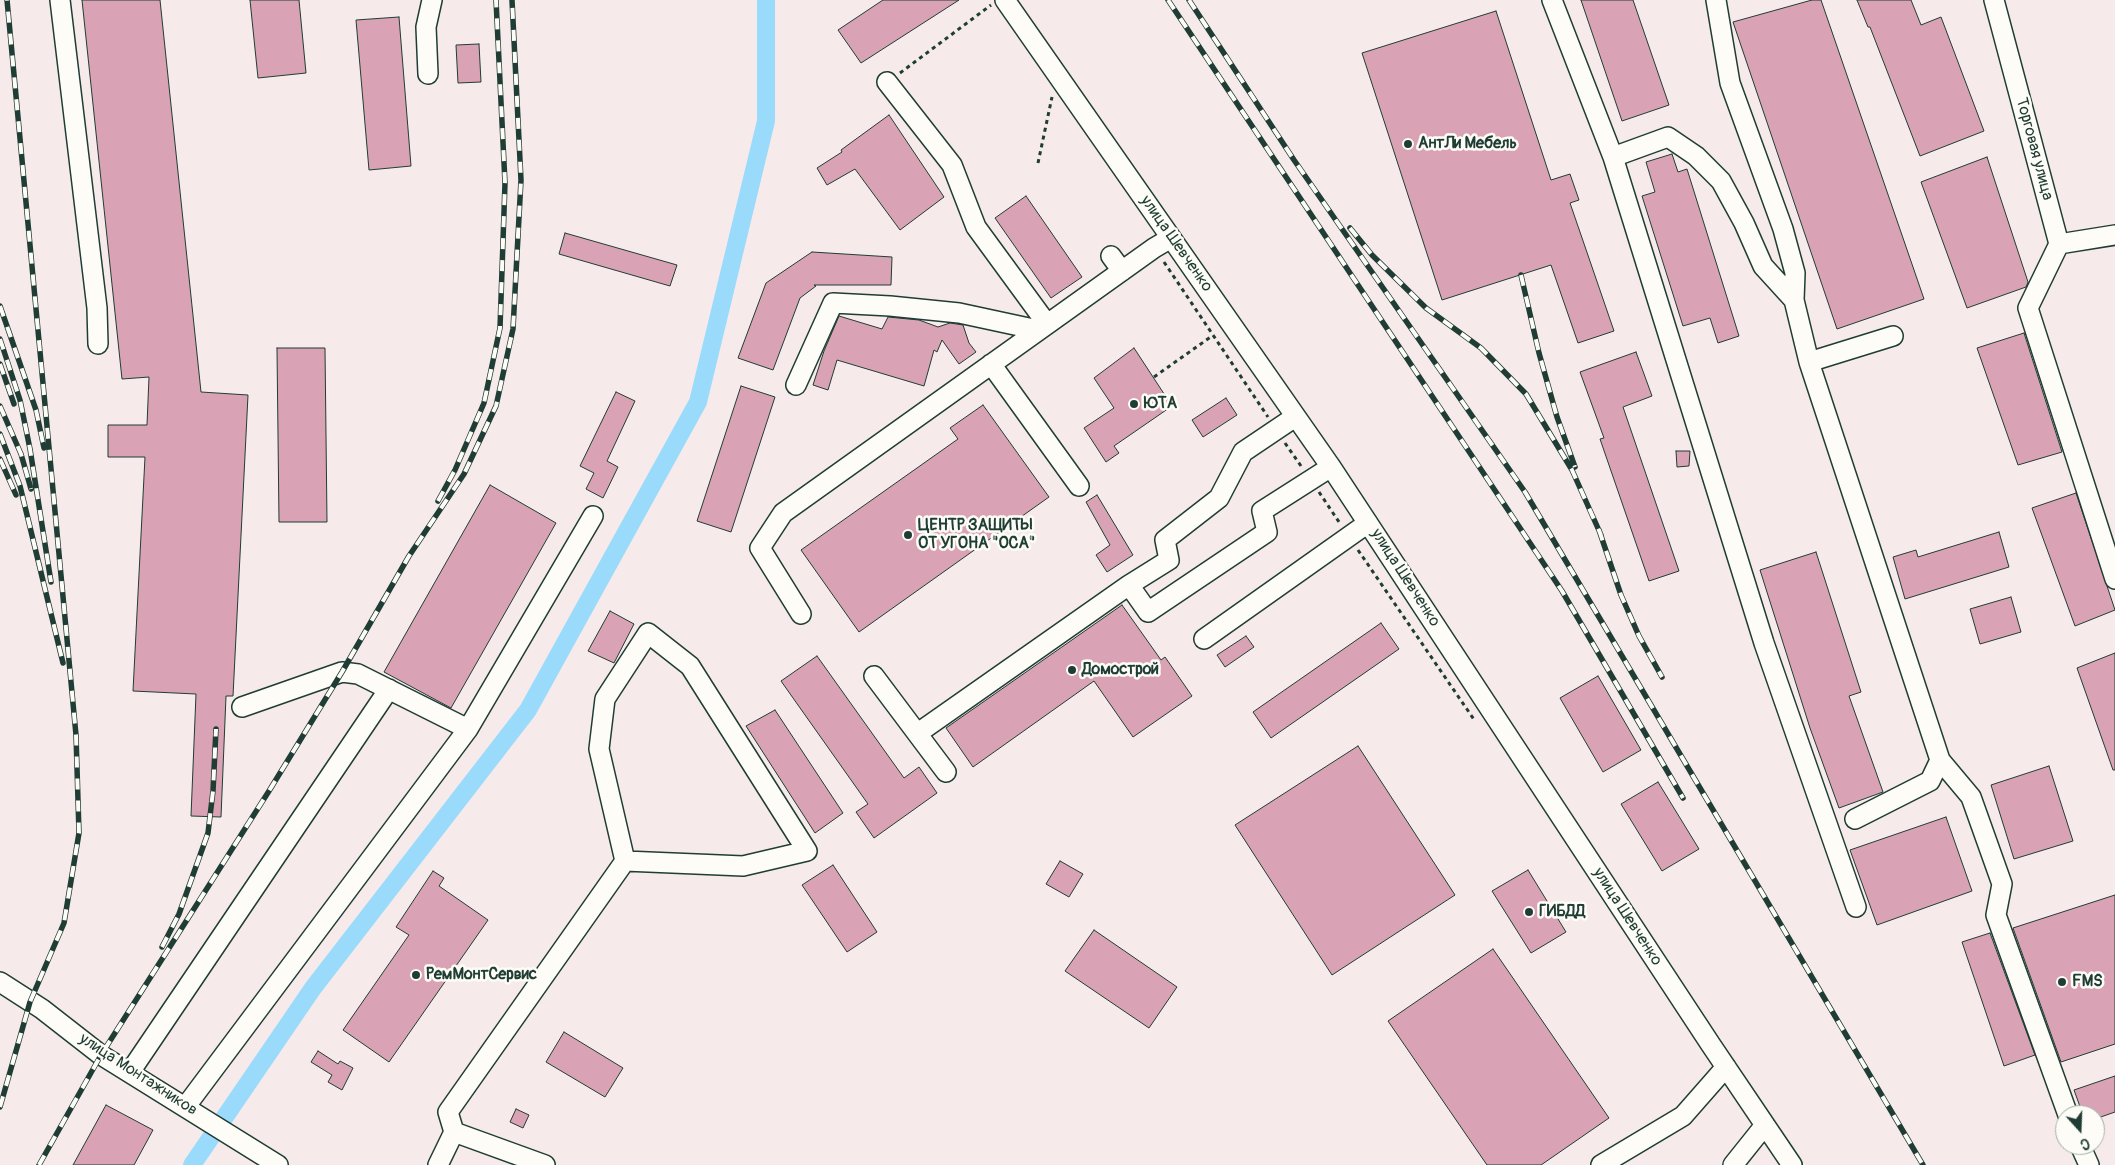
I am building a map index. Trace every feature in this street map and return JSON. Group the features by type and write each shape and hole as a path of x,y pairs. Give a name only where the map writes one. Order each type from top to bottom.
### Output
{"street":[{"path":"60,0 97,308 98,344"},
{"path":"428,74 426,27 432,0"},
{"path":"1552,0 1613,157 1764,643 1856,907"},
{"path":"1716,0 1730,83 1783,229 1795,273 1794,300 1808,362 1940,760 1972,797 2002,884 1996,915 2064,1105"},
{"name":"Торговая улица","path":"1994,0 2059,244"},
{"name":"улица Шевченко","path":"998,6 1171,238 1331,467 1792,1165"},
{"path":"887,82 952,165 976,227 1043,327"},
{"path":"1613,157 1668,137 1696,156 1720,182 1744,223 1763,266 1794,300"},
{"path":"2115,235 2059,244 2028,308 2115,579"},
{"path":"801,614 760,548 783,513 1043,327 1116,264 1154,248 1171,238"},
{"path":"796,385 833,303 890,306 959,313 1043,327"},
{"path":"1808,362 1893,336"},
{"path":"991,364 1079,486"},
{"path":"918,733 1129,585 1169,560 1165,540 1219,498 1243,452 1295,417"},
{"path":"1129,585 1148,612 1267,532 1262,510 1331,467"},
{"path":"186,1106 468,729 593,516"},
{"path":"1204,640 1368,523"},
{"path":"438,1165 454,1132 448,1112 624,861 599,749 606,700 648,633 690,666 807,852 742,866 624,861"},
{"path":"242,707 342,672 358,674 468,729"},
{"path":"874,676 946,772"},
{"path":"130,1072 389,689"},
{"path":"1855,820 1930,780 1940,760"},
{"name":"улица Монтажников","path":"0,982 42,1009 101,1055 186,1106 278,1165"},
{"path":"1601,1165 1683,1116 1726,1067"},
{"path":"1733,1165 1765,1125"},
{"path":"454,1132 545,1165"}],"path":[{"path":"887,82 998,6 988,0"},
{"path":"1038,164 1052,94 1058,102"},
{"path":"1154,248 1478,726"},
{"path":"1154,377 1212,336"}],"building":[{"path":"82,0 160,0 201,392 248,395 233,696 226,696 221,817 191,816 196,694 133,691 145,457 108,457 108,425 147,425 149,377 122,379"},
{"path":"250,0 299,0 306,73 258,78"},
{"path":"883,0 959,0 861,63 838,30"},
{"path":"1581,0 1633,0 1669,105 1622,121"},
{"path":"1812,0 1821,0 1924,299 1837,329 1733,22"},
{"path":"1857,0 1911,0 1921,25 1941,17 1984,131 1920,156 1870,27 1868,27"},
{"path":"1496,11 1551,180 1570,174 1579,200 1570,203 1614,331 1578,343 1551,265 1442,300 1362,53"},
{"path":"399,17 411,166 369,170 356,20"},
{"path":"479,44 481,82 458,83 456,45"},
{"path":"889,115 944,197 900,230 855,169 827,185 817,168 842,152 841,150"},
{"path":"1672,154 1678,172 1687,169 1739,336 1718,343 1710,318 1683,326 1642,196 1655,192 1646,162"},
{"path":"1987,157 2028,282 2026,287 1967,308 1921,182"},
{"path":"1026,196 1082,277 1051,298 995,218"},
{"path":"565,233 677,265 670,286 559,254"},
{"path":"812,252 892,257 891,285 814,285 816,286 800,298 773,370 738,358 766,283"},
{"path":"839,316 882,329 888,317 919,320 938,327 950,323 963,325 969,343 976,352 959,364 942,340 937,352 934,350 924,386 837,360 828,390 813,385 824,351"},
{"path":"2024,333 2062,452 2018,465 1977,348"},
{"path":"277,348 325,348 327,522 279,522"},
{"path":"1134,348 1172,406 1114,446 1119,453 1106,462 1084,428 1114,408 1094,378"},
{"path":"1636,352 1652,396 1623,407 1679,571 1649,581 1600,439 1604,438 1580,372"},
{"path":"741,386 775,397 731,532 697,521"},
{"path":"616,392 635,401 607,461 618,467 603,498 586,489 594,473 580,466"},
{"path":"1226,398 1237,415 1203,437 1192,420"},
{"name":"ЦЕНТР ЗАЩИТЫ ОТ УГОНА \"ОСА\"","path":"983,405 1049,497 859,632 801,550 958,439 950,428"},
{"path":"1676,451 1690,451 1689,466 1677,467"},
{"path":"490,485 556,523 451,708 384,672"},
{"path":"2076,493 2115,610 2075,626 2032,508"},
{"path":"1097,495 1133,555 1107,572 1096,555 1110,545 1086,502"},
{"path":"1999,532 2009,567 1905,599 1893,557 1916,550 1918,557"},
{"path":"1816,552 1861,692 1849,696 1883,792 1839,808 1810,728 1760,570"},
{"path":"2011,597 2021,632 1980,644 1970,609"},
{"path":"1122,605 1161,660 1165,657 1192,696 1133,737 1094,681 973,767 946,728"},
{"path":"610,611 634,624 614,663 588,651"},
{"path":"1381,623 1399,649 1271,738 1253,712"},
{"path":"1246,636 1254,647 1225,667 1217,655"},
{"path":"2115,653 2115,770 2113,770 2077,668"},
{"path":"817,656 904,778 919,767 937,793 874,838 856,812 868,804 781,681"},
{"path":"1598,676 1641,750 1603,772 1560,698"},
{"path":"775,710 843,813 815,833 746,726"},
{"path":"1358,746 1455,895 1332,975 1235,825"},
{"path":"2049,766 2073,841 2014,859 1991,785"},
{"path":"1658,782 1699,849 1662,871 1621,804"},
{"path":"1946,817 1972,891 1877,925 1850,850"},
{"path":"1060,861 1083,874 1069,897 1046,884"},
{"path":"833,865 877,932 847,952 802,885"},
{"name":"ГИБДД","path":"1528,870 1566,932 1531,953 1492,891"},
{"name":"РемМонтСервис","path":"433,871 444,878 439,886 488,920 389,1062 343,1030 409,935 396,927"},
{"path":"2115,895 2115,1044 2061,1062 2013,928"},
{"path":"1094,930 1177,987 1149,1028 1065,971"},
{"path":"1990,933 2035,1055 2004,1066 1962,942"},
{"path":"1493,949 1609,1118 1541,1165 1487,1165 1388,1021"},
{"path":"564,1032 623,1068 605,1097 546,1062"},
{"path":"318,1051 338,1064 340,1061 353,1068 342,1090 328,1082 332,1075 311,1062"},
{"path":"2115,1076 2115,1112 2105,1116 2105,1105 2079,1105 2074,1090"},
{"path":"106,1105 153,1130 134,1165 73,1165"},
{"path":"516,1109 529,1115 523,1128 510,1122"}],"waterway":[{"path":"192,1165 313,988 528,710 698,402 766,121 766,0"}],"railway":[{"path":"0,1107 30,1002 64,923 79,833 76,735 7,0"},
{"path":"438,501 455,470 484,403 500,328 505,183 496,0"},
{"path":"39,1165 101,1055 269,791 342,672 409,556 464,474 496,406 513,329 521,180 512,0"},
{"path":"1168,0 1562,591 1683,798"},
{"path":"1189,0 1294,160 1525,492 1923,1165"},
{"path":"1350,228 1372,255 1426,308 1481,348 1526,394 1572,470 1601,535"},
{"path":"1521,275 1539,353 1557,417 1575,467"},
{"path":"0,306 36,410 44,448"},
{"path":"0,339 20,400 30,449 51,582"},
{"path":"0,364 14,404"},
{"path":"0,406 21,454 31,489"},
{"path":"0,434 20,486 63,663"},
{"path":"0,459 16,495"},
{"path":"1599,530 1621,595 1639,636 1662,677"},
{"path":"162,947 179,914 208,833 213,791 216,729"}],"place":[{"name":"АнтЛи Мебель","path":"1408,144"},
{"name":"ЮТА","path":"1134,404"},
{"name":"ЦЕНТР ЗАЩИТЫ ОТ УГОНА \"ОСА\"","path":"908,535"},
{"name":"Домострой","path":"1072,670"},
{"name":"ГИБДД","path":"1529,912"},
{"name":"РемМонтСервис","path":"416,975"},
{"name":"FMS","path":"2062,982"}]}
